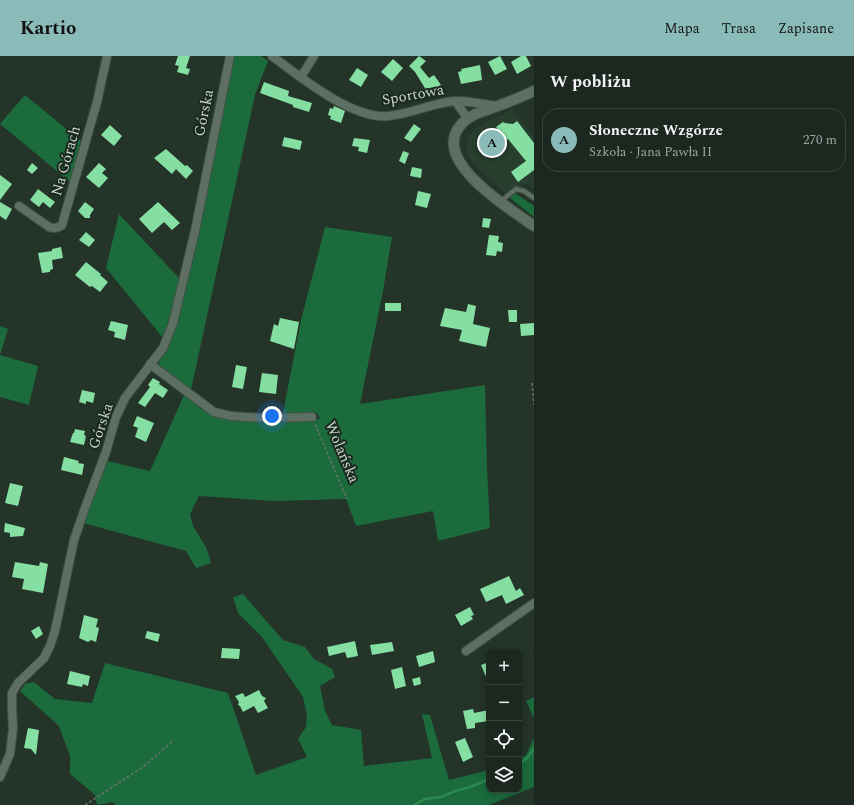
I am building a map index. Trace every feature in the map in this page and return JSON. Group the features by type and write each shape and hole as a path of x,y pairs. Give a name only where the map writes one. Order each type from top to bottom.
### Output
{"street":[{"name":"Na Górach","path":"19,206 48,227 53,228 62,225 97,102 108,56"},
{"name":"Górska","path":"0,777 10,754 14,728 12,693 18,683 44,658 50,646 55,631 74,540 106,452 116,417 125,398 163,348 174,323 195,231 230,56"},
{"name":"Sportowa","path":"272,56 319,90 356,110 372,115 388,116 450,102 499,106"},
{"path":"301,77 314,56"},
{"path":"534,91 499,106 477,113 460,126 453,139 456,155 466,172 479,185 534,226"},
{"name":"Sportowa","path":"456,102 468,119"},
{"path":"150,364 214,412 231,416 245,417 312,417"},
{"path":"466,651 534,603"}],"lane":[{"path":"501,202 516,189 524,191 534,198"}],"path":[{"path":"532,383 534,405"},
{"name":"Wolańska","path":"312,417 346,499"},
{"path":"85,805 142,767 174,740"}],"shaded area":[{"path":"512,110 534,137 534,189 526,183 510,198 473,163 466,151 469,135 482,124"}],"green space":[{"path":"233,56 261,56 268,61 255,95 191,390 160,367 158,360 169,345 177,323"},
{"path":"25,95 81,141 70,182 0,124"},
{"path":"515,193 534,206 534,217 510,198"},
{"path":"119,214 179,278 172,314 163,338 106,268"},
{"path":"325,227 392,237 383,291 360,404 485,385 490,528 438,541 433,511 356,526 346,499 273,501 199,496 190,514 193,526 207,549 211,563 196,568 186,551 83,523 107,461 150,471 185,393 218,416 274,421 320,419 317,413 283,413 301,320"},
{"path":"0,326 8,329 0,355"},
{"path":"0,355 38,366 29,405 0,397"},
{"path":"243,594 283,640 305,647 314,659 332,669 335,677 320,686 325,711 332,725 361,730 364,766 432,758 422,714 430,715 449,780 486,771 486,793 519,793 489,805 116,805 113,802 97,805 95,795 70,774 70,756 59,726 20,691 25,684 34,682 55,699 92,703 105,663 228,693 256,775 307,757 298,739 306,727 307,715 303,697 262,637 238,613 233,597"},
{"path":"534,697 534,718 526,701"},
{"path":"534,738 534,787 522,792 522,757 526,755"}],"building":[{"path":"178,56 190,56 186,68 190,69 188,75 177,72 179,66 175,65"},
{"path":"419,56 426,61 420,67 429,78 434,75 441,85 428,93 415,72 409,66"},
{"path":"500,56 507,69 495,75 488,62"},
{"path":"521,56 526,56 531,66 517,74 511,62"},
{"path":"393,59 403,68 392,81 381,72"},
{"path":"480,65 482,80 461,84 458,72 462,71 461,69"},
{"path":"357,68 368,75 361,87 349,80"},
{"path":"264,82 289,91 288,96 312,103 309,112 260,93"},
{"path":"334,106 345,111 341,123 330,119 331,116 328,115 330,108 333,109"},
{"path":"517,121 534,143 534,170 518,182 511,172 526,161 508,139 485,156 477,146 498,130 496,127 503,122 513,124"},
{"path":"414,124 421,129 411,142 404,138"},
{"path":"110,125 122,136 114,146 101,135"},
{"path":"284,137 302,141 300,150 282,146"},
{"path":"354,138 370,140 367,153 358,151 359,147 352,146"},
{"path":"166,149 193,171 186,179 176,169 172,174 154,158"},
{"path":"403,151 409,153 405,164 399,161"},
{"path":"32,163 38,168 32,174 27,170"},
{"path":"99,163 106,169 102,173 108,178 99,188 86,177"},
{"path":"412,167 422,169 421,178 410,176"},
{"path":"0,175 12,184 0,200"},
{"path":"38,189 55,202 50,208 43,202 39,207 30,200"},
{"path":"418,191 431,194 427,208 415,205"},
{"path":"0,202 12,209 6,220 0,216"},
{"path":"85,202 94,209 90,215 90,218 85,218 78,211"},
{"path":"158,202 180,223 172,230 164,222 152,233 139,219"},
{"path":"483,218 491,219 489,228 482,227"},
{"path":"86,232 95,240 89,247 79,240"},
{"path":"489,235 499,236 498,242 503,243 502,252 497,251 496,256 486,255"},
{"path":"61,247 63,258 52,260 53,269 50,270 50,272 42,273 38,253 52,251 52,249"},
{"path":"86,262 101,274 100,275 108,282 100,292 92,286 90,287 75,275"},
{"path":"385,303 401,303 401,311 385,311"},
{"path":"468,304 476,306 473,324 490,328 486,347 459,341 462,330 440,326 445,308 466,312"},
{"path":"508,310 517,310 517,322 509,322"},
{"path":"280,318 299,322 294,349 270,341 274,324 278,326"},
{"path":"111,321 128,325 125,340 114,337 115,332 108,330"},
{"path":"534,323 534,335 521,336 520,324"},
{"path":"236,365 247,367 243,389 232,387"},
{"path":"262,373 278,375 276,394 259,392"},
{"path":"153,378 160,382 159,384 168,390 163,398 155,393 145,407 138,403 150,387 148,385"},
{"path":"82,390 95,393 93,403 86,401 86,404 79,402"},
{"path":"137,416 154,423 146,442 135,437 138,428 133,426"},
{"path":"75,429 85,431 84,435 86,436 84,445 70,442"},
{"path":"64,457 84,464 82,475 61,470"},
{"path":"10,483 23,486 18,506 5,503"},
{"path":"5,523 25,528 23,536 10,537 10,533 4,532"},
{"path":"15,562 39,566 40,562 48,564 43,593 22,589 24,579 12,577"},
{"path":"509,576 516,591 520,588 524,595 506,604 502,595 486,602 480,589"},
{"path":"470,607 474,615 471,616 473,619 461,626 455,615"},
{"path":"84,615 98,619 96,627 99,628 96,642 91,640 88,642 79,638"},
{"path":"39,626 43,634 36,639 31,631"},
{"path":"147,631 160,634 158,642 145,638"},
{"path":"355,641 358,656 347,658 345,652 329,656 327,647"},
{"path":"392,642 394,651 372,655 370,645"},
{"path":"222,648 240,649 239,659 221,658"},
{"path":"433,651 435,662 419,667 416,656"},
{"path":"486,663 486,677 481,665"},
{"path":"402,667 406,686 395,689 391,670"},
{"path":"70,671 90,676 88,686 83,684 82,687 67,684"},
{"path":"420,677 421,684 414,686 412,679"},
{"path":"259,690 262,696 266,698 264,701 268,708 258,713 254,706 243,712 238,705 239,702 235,696 243,693 245,697"},
{"path":"473,709 474,713 486,711 486,721 475,723 475,728 467,729 463,711"},
{"path":"28,728 39,730 36,755 31,749 24,748"},
{"path":"465,738 473,757 463,762 455,742"}],"waterway":[{"path":"522,762 534,749"},
{"path":"414,805 425,799 441,797 486,780"}],"place":[{"name":"Słoneczne Wzgórze","path":"492,143"}]}
